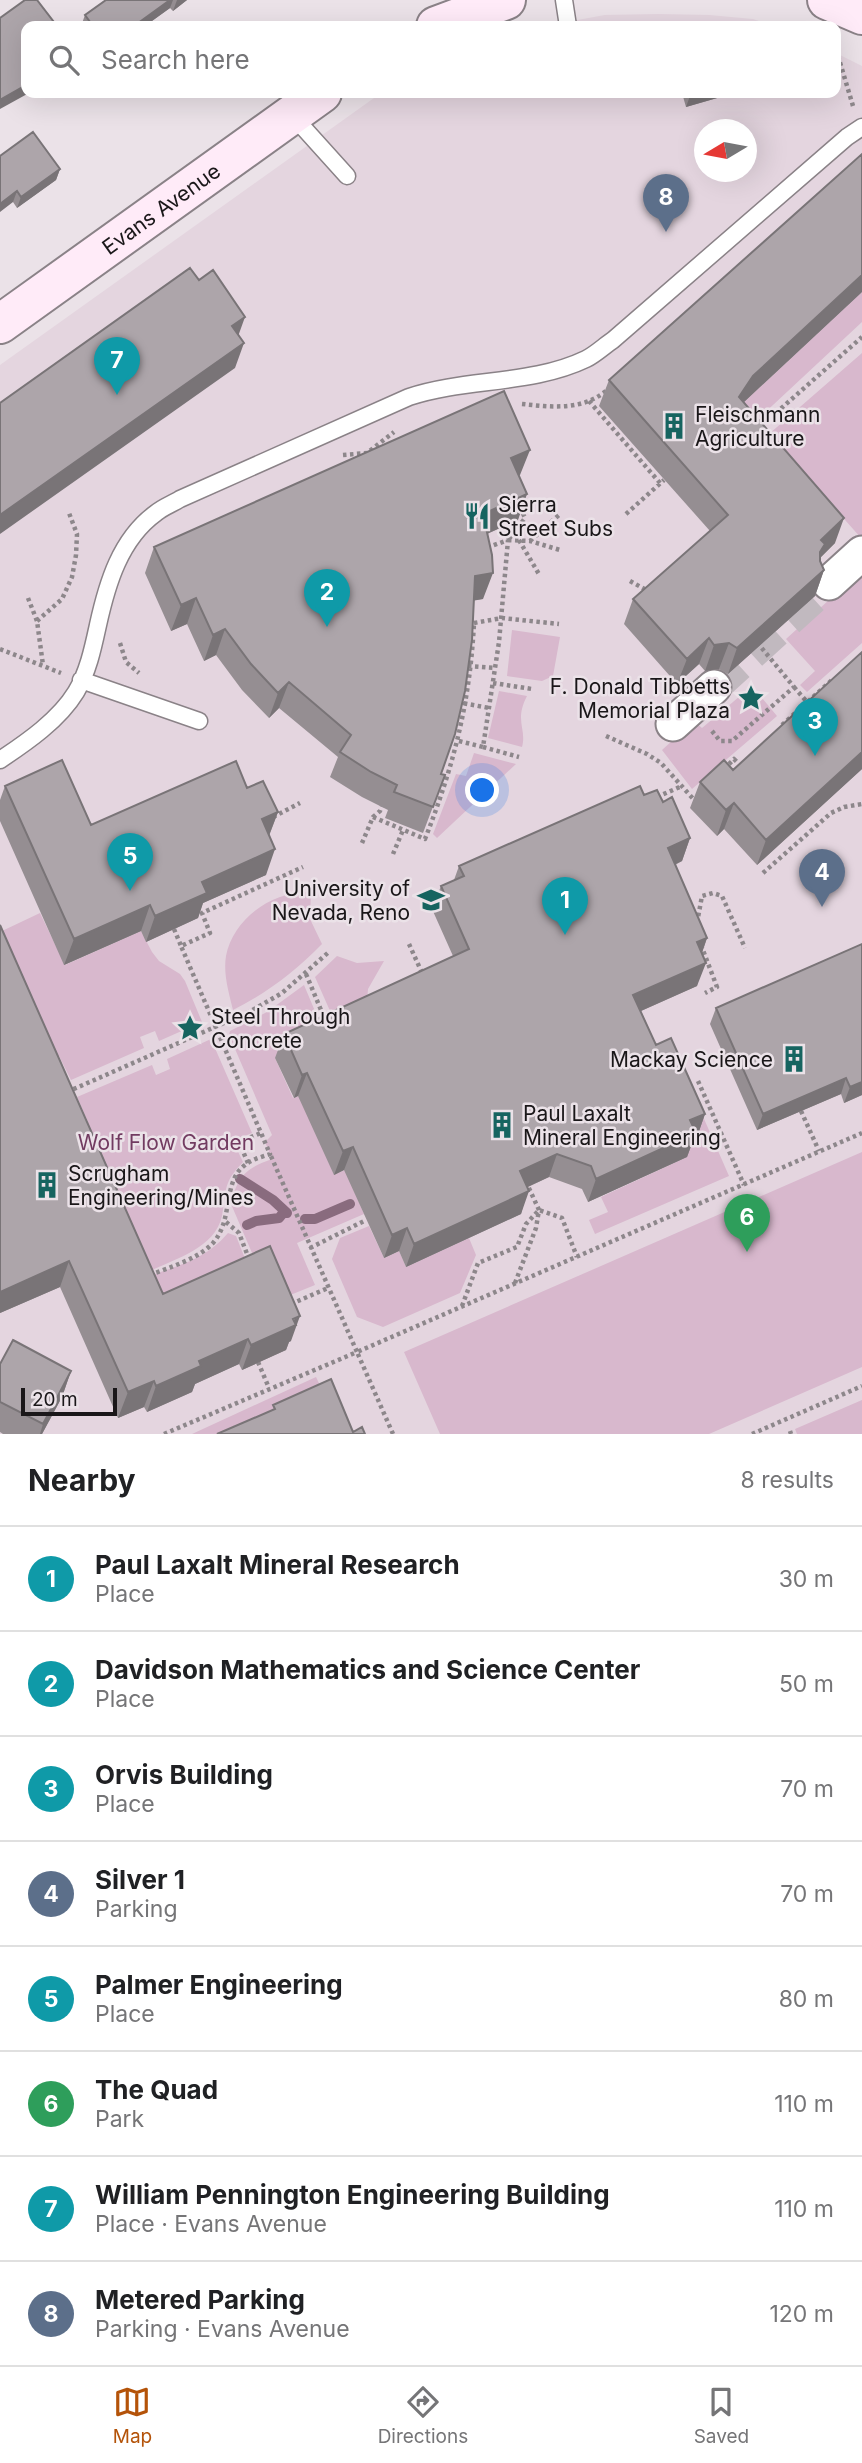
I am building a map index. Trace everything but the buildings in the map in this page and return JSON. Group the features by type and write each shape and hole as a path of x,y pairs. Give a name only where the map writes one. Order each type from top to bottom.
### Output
{"street":[{"path":"449,21 506,0"},
{"path":"827,0 862,15"},
{"name":"Evans Avenue","path":"0,324 315,98"},
{"path":"830,583 862,553"}],"lane":[{"path":"564,0 567,21"},
{"path":"292,115 346,176"},
{"path":"0,760 27,742 55,717 75,693 91,653 111,575 124,551 156,513 180,499 409,397 436,388 562,369 588,358 613,340 847,137 862,127"},
{"path":"81,680 199,721"}],"path":[{"path":"841,66 853,107"},
{"path":"757,429 862,337"},
{"path":"589,401 662,482 626,514"},
{"path":"334,456 367,453"},
{"path":"483,747 502,618 509,540 524,518 516,497"},
{"path":"37,621 62,599 72,578 77,534 69,513"},
{"path":"530,541 560,514"},
{"path":"485,549 509,540 519,540 560,550"},
{"path":"519,540 540,576"},
{"path":"630,581 657,595"},
{"path":"28,598 37,621 43,666"},
{"path":"465,622 502,618 559,624"},
{"path":"373,817 425,839 443,793 467,704 474,623"},
{"path":"121,631 120,642 127,662 142,675"},
{"path":"760,646 807,702"},
{"path":"0,649 81,680"},
{"path":"463,666 495,668"},
{"path":"778,729 834,678"},
{"path":"493,683 532,689"},
{"path":"693,706 720,741 732,740 794,687"},
{"path":"457,702 489,708"},
{"path":"606,736 661,763 699,806"},
{"path":"458,741 519,757"},
{"path":"734,775 750,758"},
{"path":"718,774 734,759 741,767"},
{"path":"657,798 682,786"},
{"path":"693,798 702,790"},
{"path":"362,843 385,798"},
{"path":"272,817 300,803"},
{"path":"763,873 831,813 844,807 862,804"},
{"path":"393,854 403,830"},
{"path":"181,946 210,933 202,914 303,867"},
{"path":"696,932 702,896 713,893 722,896 745,948"},
{"path":"174,929 310,1248 393,1434"},
{"path":"700,943 717,987 705,993"},
{"path":"409,944 425,980"},
{"path":"60,1082 65,1093 263,1004 306,974 330,951"},
{"path":"306,974 331,1032"},
{"path":"698,1081 744,1185"},
{"path":"690,1093 701,1088"},
{"path":"802,1111 820,1152"},
{"path":"248,1163 239,1142 261,1133"},
{"path":"164,1434 862,1133"},
{"path":"147,1277 205,1250 226,1222 232,1184 238,1173 248,1163 270,1154"},
{"path":"514,1284 536,1228 539,1210 528,1186"},
{"path":"539,1210 562,1218 577,1257"},
{"path":"462,1306 478,1263 517,1247 526,1224 539,1210"},
{"path":"310,1248 366,1220"},
{"path":"226,1222 239,1233 251,1263"},
{"path":"289,1304 328,1288"},
{"path":"258,1363 269,1388"},
{"path":"752,1434 862,1386"}],"shaded area":[{"path":"605,15 709,15 759,21 572,21"},
{"name":"University of Nevada, Reno","path":"841,56 862,66 862,1434 0,1434 0,365 374,98 841,98"}],"green space":[{"path":"862,292 862,322 759,418 744,402"},
{"path":"862,353 862,537 861,538 769,434"},
{"path":"862,570 862,643 807,692 800,685 815,671 786,639"},
{"path":"512,630 560,637 553,676 542,681 507,676"},
{"path":"752,686 777,716 692,789 662,750 694,721 702,728"},
{"path":"499,691 527,696 521,712 522,747 488,738"},
{"path":"474,753 516,764 437,838 433,834 456,774 466,776"},
{"path":"311,892 310,919 322,944 281,981 233,1010 225,963 230,942 237,930 257,909 270,901"},
{"path":"40,913 65,965 141,931 159,961 180,974 185,981 202,1022 159,1041 155,1031 140,1037 144,1048 71,1080 59,1056 56,1057 2,931"},
{"path":"337,956 357,963 384,961 368,989 367,1001 338,1029 315,977"},
{"path":"304,985 325,1035 275,1058 293,1098 299,1096 334,1174 345,1170 364,1214 297,1243 315,1285 273,1302 231,1204 236,1187 244,1175 255,1166 272,1159 265,1142 272,1135 229,1035 230,1031 267,1012"},
{"name":"Wolf Flow Garden","path":"211,1039 252,1133 233,1141 243,1162 228,1182 218,1227 193,1251 150,1271 85,1124 88,1122 77,1097 152,1065 156,1075 170,1069 167,1059"},
{"path":"694,1096 729,1176 595,1234 589,1220 608,1212 601,1197 687,1157 682,1144 697,1137"},
{"path":"862,1152 862,1367 709,1434 440,1434 404,1352"},
{"path":"369,1226 384,1258 399,1251 406,1267 469,1238 476,1255 460,1293 383,1327 357,1317 332,1259 340,1238"},
{"path":"228,1233 236,1236 252,1276 153,1319 147,1277 201,1256"},
{"path":"316,1377 328,1402 265,1434 192,1434"},
{"path":"862,1400 862,1434 797,1434 795,1429"}],"waterway":[{"path":"240,1179 273,1200 287,1213"},
{"path":"305,1219 315,1219 350,1204"},
{"path":"247,1225 279,1218 284,1212"}],"tunnel":[{"path":"714,687 829,583"}],"place":[{"name":"Metered Parking","path":"666,232"},
{"name":"William Pennington Engineering Building","path":"117,395"},
{"name":"Fleischmann Agriculture","path":"674,426"},
{"name":"Sierra Street Subs","path":"477,516"},
{"name":"Davidson Mathematics and Science Center","path":"327,627"},
{"name":"F. Donald Tibbetts Memorial Plaza","path":"751,698"},
{"name":"Orvis Building","path":"815,756"},
{"name":"Palmer Engineering","path":"130,891"},
{"name":"University of Nevada, Reno","path":"431,900"},
{"name":"Silver 1","path":"822,907"},
{"name":"Paul Laxalt Mineral Research","path":"565,935"},
{"name":"Steel Through Concrete","path":"190,1028"},
{"name":"Mackay Science","path":"794,1059"},
{"name":"Paul Laxalt Mineral Engineering","path":"502,1125"},
{"name":"Scrugham Engineering/Mines","path":"47,1185"},
{"name":"The Quad","path":"747,1252"}]}
